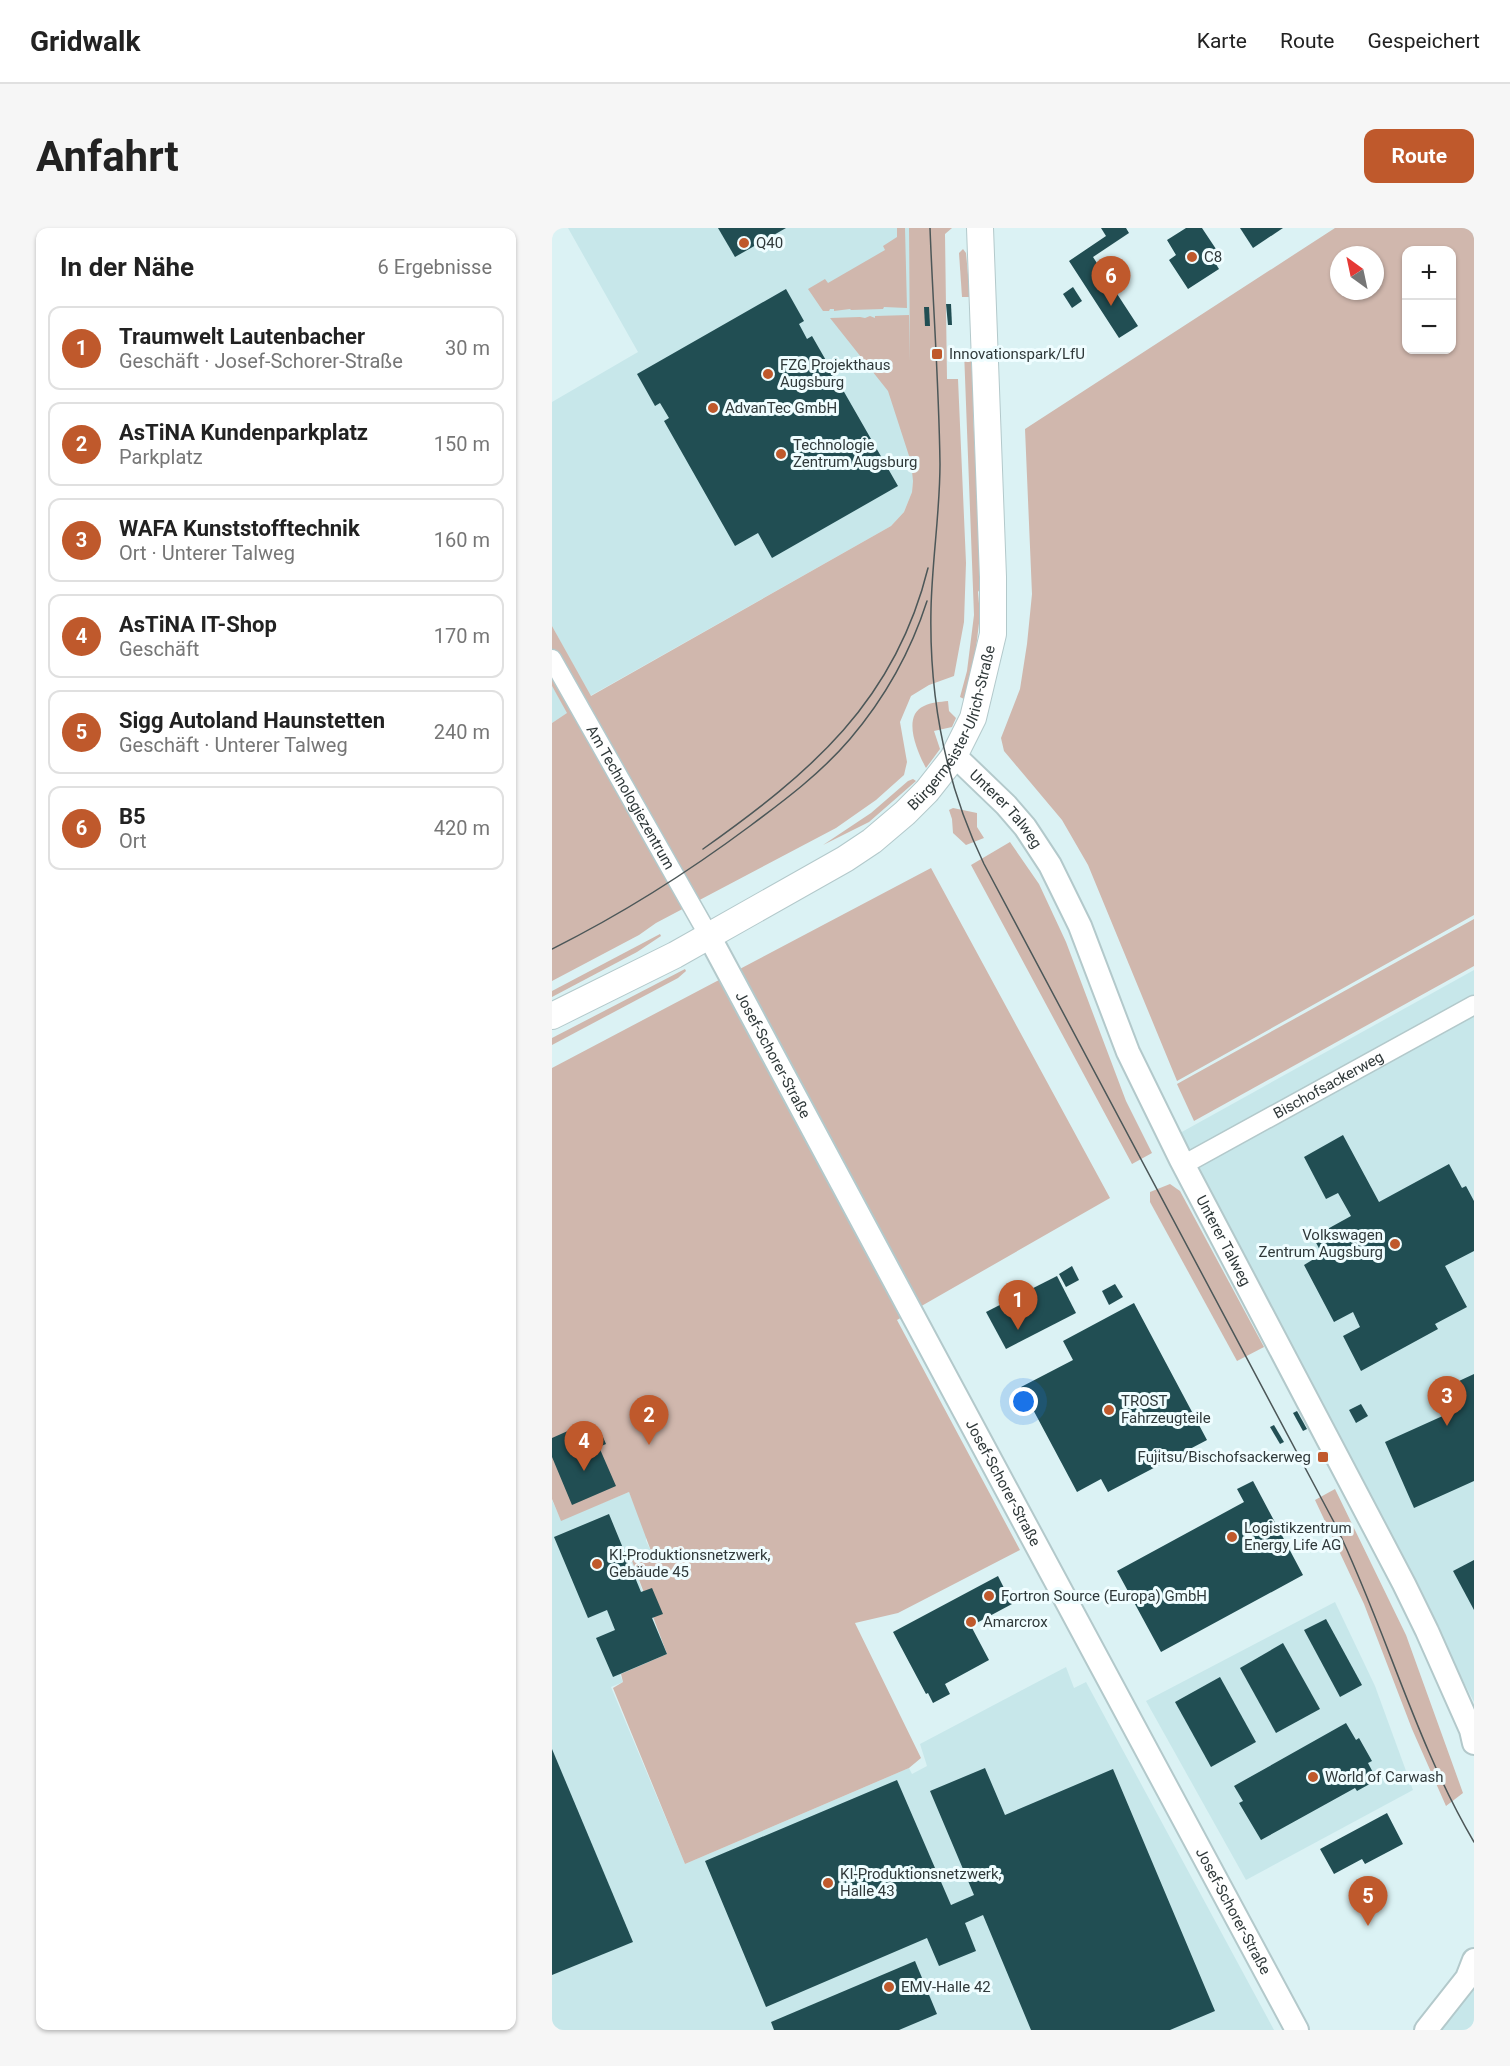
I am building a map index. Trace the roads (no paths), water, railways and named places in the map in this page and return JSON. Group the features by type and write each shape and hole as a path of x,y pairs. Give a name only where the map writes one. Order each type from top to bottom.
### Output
{"main road":[{"name":"Bürgermeister-Ulrich-Straße","path":"552,1016 709,936 845,860 905,813 927,791 954,755 973,718 993,634 993,577 980,228"}],"street":[{"name":"Am Technologiezentrum","path":"552,659 709,936"},
{"name":"Unterer Talweg","path":"954,755 1006,805 1025,827 1050,865 1080,926 1128,1052 1183,1165 1408,1593 1471,1730 1474,1743"},
{"name":"Josef-Schorer-Straße","path":"709,936 1297,2030"},
{"name":"Bischofsackerweg","path":"1183,1165 1474,1005"},
{"path":"1432,2028 1467,1978 1474,1960"}],"tram line":[{"path":"930,228 940,464 931,642 942,740 959,803 984,864 1335,1524 1435,1765 1474,1842"},
{"path":"703,849 779,792 813,762 871,696 894,658 913,615 928,568"},
{"path":"552,949 629,907 702,860 802,786 827,763 850,739 885,691 905,656 927,601"}],"place":[{"name":"Q40","path":"744,243"},
{"name":"C8","path":"1192,257"},
{"name":"B5","path":"1111,306"},
{"name":"Innovationspark/LfU","path":"937,354"},
{"name":"FZG Projekthaus Augsburg","path":"768,374"},
{"name":"AdvanTec GmbH","path":"713,408"},
{"name":"Technologie Zentrum Augsburg","path":"781,454"},
{"name":"Volkswagen Zentrum Augsburg","path":"1395,1244"},
{"name":"Traumwelt Lautenbacher","path":"1018,1330"},
{"name":"TROST Fahrzeugteile","path":"1109,1410"},
{"name":"WAFA Kunststofftechnik","path":"1447,1426"},
{"name":"AsTiNA Kundenparkplatz","path":"649,1445"},
{"name":"Fujitsu/Bischofsackerweg","path":"1323,1457"},
{"name":"AsTiNA IT-Shop","path":"584,1471"},
{"name":"Logistikzentrum Energy Life AG","path":"1232,1537"},
{"name":"KI-Produktionsnetzwerk, Gebäude 45","path":"597,1564"},
{"name":"Fortron Source (Europa) GmbH","path":"989,1596"},
{"name":"Amarcrox","path":"971,1622"},
{"name":"World of Carwash","path":"1313,1777"},
{"name":"KI-Produktionsnetzwerk, Halle 43","path":"828,1883"},
{"name":"Sigg Autoland Haunstetten","path":"1368,1926"},
{"name":"EMV-Halle 42","path":"889,1987"}]}
